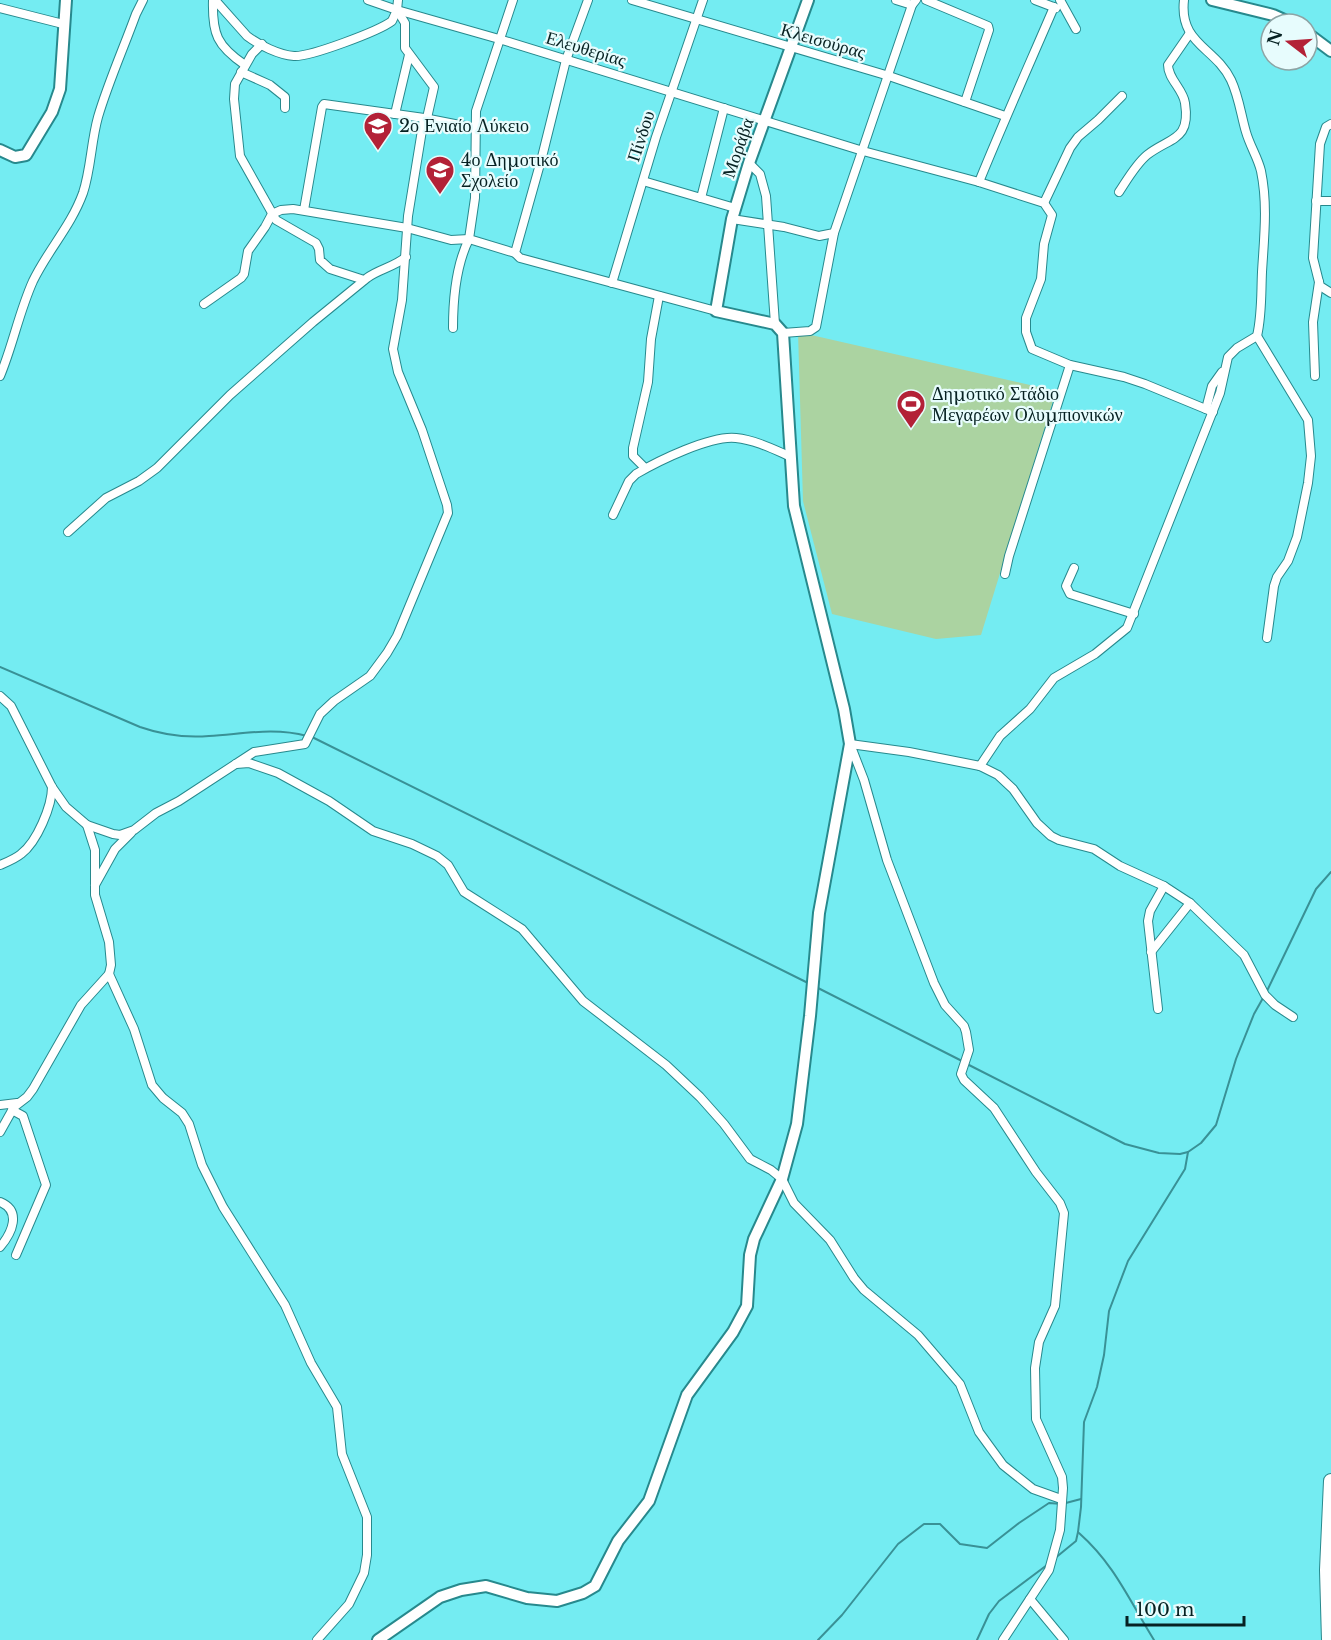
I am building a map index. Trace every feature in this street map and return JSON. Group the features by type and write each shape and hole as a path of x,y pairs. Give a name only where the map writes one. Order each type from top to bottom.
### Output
{"highway":[{"path":"1329,1640 1327,1570 1331,1481"}],"street":[{"path":"2,155 15,157 26,155 57,101 60,89 66,0"},
{"path":"0,376 17,321 31,286 47,255 68,226 82,196 99,117 143,0"},
{"path":"214,0 247,36 283,54 300,56 389,24 397,10 398,0"},
{"path":"214,0 213,24 216,37 243,68 285,97 285,108"},
{"name":"Ελευθερίας","path":"368,0 765,122 979,182 1044,203"},
{"path":"453,328 453,312 461,261 469,239 475,198 476,111 513,0"},
{"path":"517,256 566,60 588,0"},
{"name":"Κλεισούρας","path":"632,0 889,76 1005,116"},
{"name":"Πίνδου","path":"612,283 643,180 703,0"},
{"name":"Μοράβα","path":"716,311 735,208 808,0"},
{"path":"783,333 810,331 816,327 834,233 914,2 896,0"},
{"path":"926,0 988,26 989,33 964,102"},
{"path":"1035,0 1066,12"},
{"path":"1060,0 1076,29"},
{"path":"1184,0 1183,18 1190,33 1221,65 1230,78 1261,174 1266,222 1262,270 1262,312 1257,336 1308,420 1311,456 1297,537 1288,561 1276,577 1267,638"},
{"path":"1212,0 1262,12"},
{"path":"979,182 1005,116 1054,7"},
{"path":"0,8 63,24"},
{"path":"95,886 115,849 156,813 179,801 254,752 305,744 317,718 334,701 370,675 387,653 397,636 448,513 429,449 396,364 393,342 402,300 407,228 425,118 434,87 409,55 404,44 405,22 397,10"},
{"path":"1119,192 1147,155 1178,137 1184,124 1185,101 1169,72 1168,65 1190,33"},
{"path":"262,44 243,68 234,93 240,156 276,220 316,243 320,260 325,266 364,280"},
{"path":"395,114 409,55"},
{"path":"1122,96 1078,137 1070,148 1044,203 1051,211 1052,220 1044,244 1041,279 1026,318 1026,332 1032,349 1070,365 1124,377 1210,410"},
{"path":"304,210 324,104 425,118 475,128"},
{"path":"701,198 724,108"},
{"path":"1315,376 1313,322 1318,282 1313,258 1316,201 1320,144 1326,127 1331,124"},
{"path":"749,163 756,168 766,196 775,324"},
{"path":"643,180 735,208"},
{"path":"1316,201 1331,201"},
{"path":"204,304 241,278 244,274 248,251 272,214 287,209 407,228 452,240 469,239 517,256 612,283 775,324 783,333 789,456 797,520 844,709 850,744 870,798 887,860 934,983 945,1005 964,1026 969,1042 969,1050 961,1072 964,1080 994,1108 1060,1203 1064,1213 1055,1306 1041,1335 1035,1368 1036,1419 1062,1477 1060,1530 1053,1560 1004,1640"},
{"path":"732,219 819,236 834,233"},
{"path":"68,532 106,498 139,481 157,468 230,394 364,280 406,257"},
{"path":"1318,282 1331,293"},
{"path":"645,468 633,456 633,448 648,382 651,339 659,296"},
{"path":"980,766 1000,736 1030,709 1054,678 1085,661 1127,628 1210,410 1220,393 1228,357 1257,336"},
{"path":"1005,574 1070,365"},
{"path":"613,515 629,481 636,474 706,442 724,438 748,440 789,456"},
{"path":"1074,568 1066,586 1070,594 1134,614"},
{"path":"0,696 11,706 52,787 66,807 87,825 113,834 120,835 134,830"},
{"path":"850,744 909,752 980,766 998,775 1008,784 1037,823 1051,836 1094,849 1120,866 1164,886 1190,903 1244,955 1265,995 1293,1017"},
{"path":"378,1640 440,1597 461,1590 486,1586 527,1598 557,1601 583,1593 595,1586 618,1541 649,1501 687,1395 743,1316 748,1298 749,1262 754,1239 782,1179 797,1124 822,893 850,744"},
{"path":"236,764 249,763 278,773 329,801 373,831 423,848 448,865 464,892 522,929 583,1001 666,1065 700,1097 750,1159 771,1170 782,1179 794,1203 830,1240 864,1290 918,1335 960,1384 979,1432 1003,1465 1034,1490 1061,1499"},
{"path":"0,865 18,857 27,849 51,802 52,787"},
{"path":"0,1132 14,1107 33,1089 81,1005 109,974 111,965 109,942 95,895 95,850 87,825"},
{"path":"1158,1009 1148,921 1150,911 1164,886"},
{"path":"1151,952 1190,903"},
{"path":"109,974 134,1029 152,1085 163,1098 182,1113 189,1124 202,1165 223,1207 285,1305 311,1364 337,1407 342,1454 367,1517 367,1555 364,1572 350,1604 317,1640"},
{"path":"0,1105 14,1107 23,1116 46,1185 16,1255"},
{"path":"0,1202 7,1205 14,1220 10,1234 0,1246"},
{"path":"1030,1599 1064,1640"}],"green space":[{"path":"798,332 1056,391 981,635 936,639 832,614 803,501"}],"waterway":[{"path":"0,667 140,727 157,732 191,737 270,732 307,736"},
{"path":"312,737 810,984"},
{"path":"1266,993 1316,889 1331,872"},
{"path":"818,988 962,1061"},
{"path":"967,1064 1125,1144 1159,1153 1180,1154 1188,1152 1201,1143 1216,1125 1236,1059 1263,998"},
{"path":"1054,1559 1076,1541 1078,1532 1084,1422 1097,1387 1104,1355 1109,1311 1128,1261 1185,1169 1188,1152"},
{"path":"818,1640 842,1615 898,1544 924,1524 940,1524 960,1544 987,1548 1049,1503 1062,1504 1081,1499"},
{"path":"1079,1533 1112,1570 1154,1640"},
{"path":"977,1640 989,1614 999,1601 1047,1565"}],"place":[{"name":"2ο Ενιαίο Λύκειο","path":"378,152"},
{"name":"4ο Δημοτικό Σχολείο","path":"440,196"},
{"name":"Δημοτικό Στάδιο Μεγαρέων Ολυμπιονικών","path":"911,430"}]}
